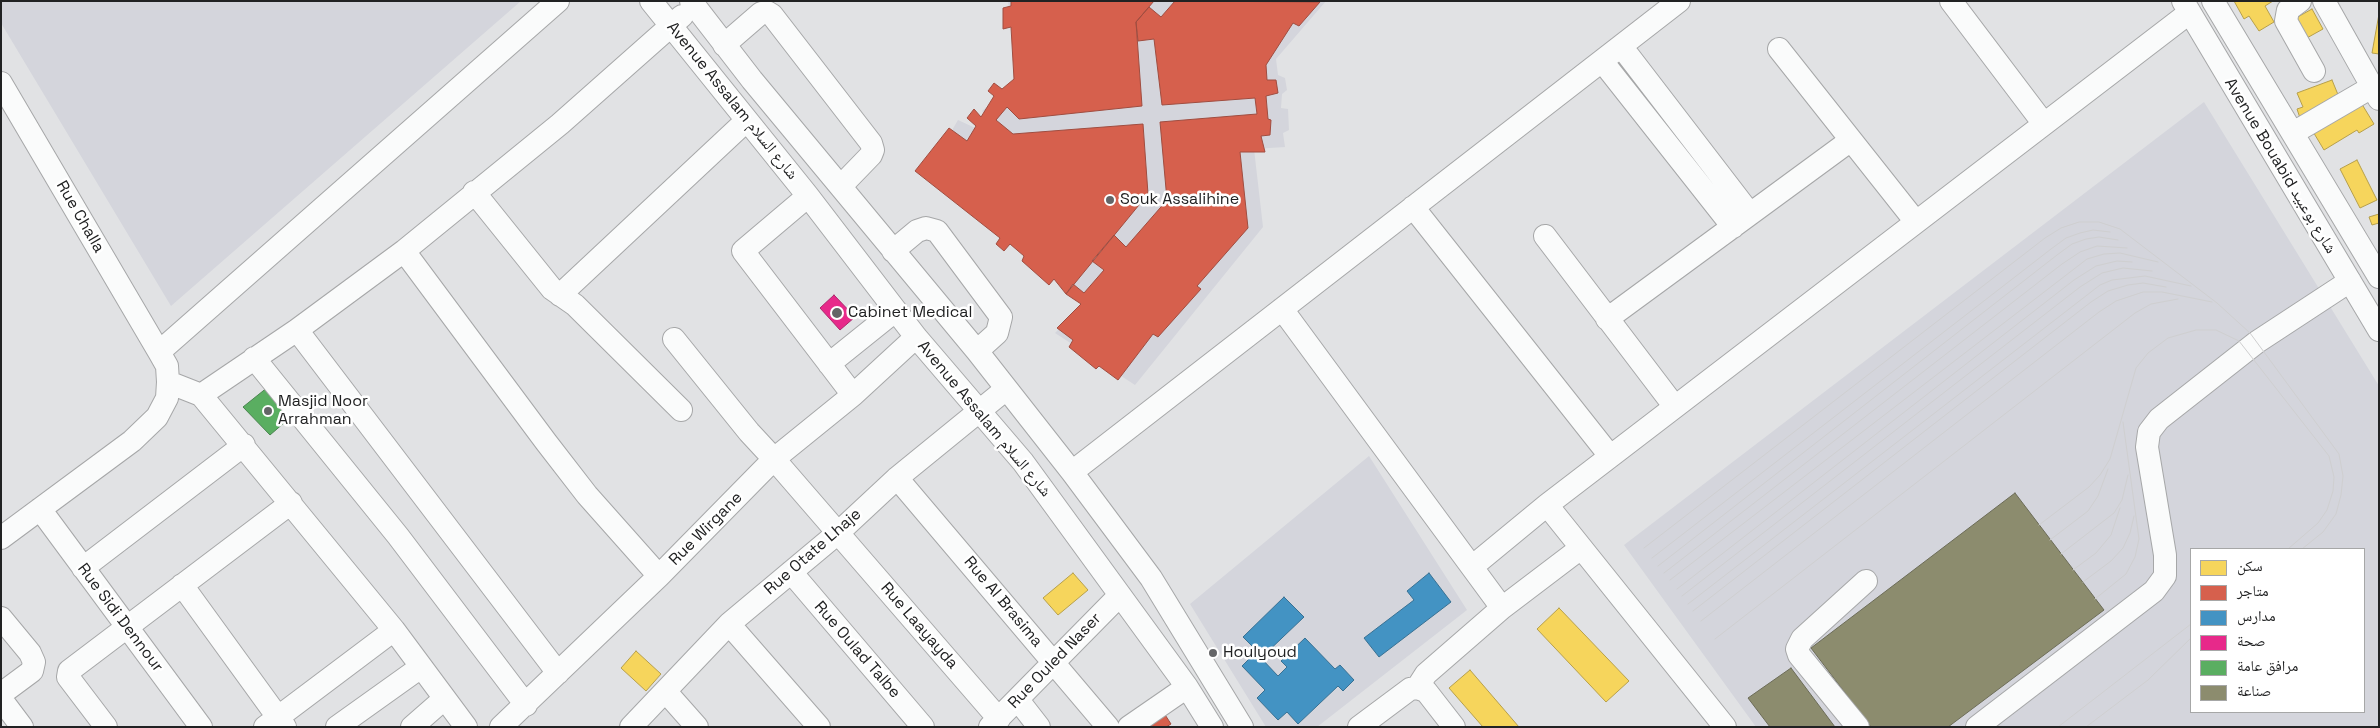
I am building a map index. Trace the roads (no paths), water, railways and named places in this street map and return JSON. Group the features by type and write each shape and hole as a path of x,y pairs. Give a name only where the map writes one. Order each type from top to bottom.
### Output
{"street":[{"path":"159,352 558,1"},
{"name":"Avenue Assalam شارع السلام","path":"651,1 672,25 746,122 808,196 916,337 1045,491 1187,686 1212,727"},
{"path":"1072,472 1679,1"},
{"path":"1951,1 2044,124"},
{"name":"Avenue Bouabid شارع بوعبيد","path":"2213,1 2379,277"},
{"path":"2300,1 2288,10 2286,22 2314,71"},
{"path":"2293,133 2375,93 2324,1"},
{"path":"201,395 297,330 404,251 474,192 560,124 672,25 692,3"},
{"name":"Avenue Assalam شارع السلام","path":"692,3 724,45 977,351 1005,390 1072,472 1150,578 1242,727"},
{"path":"1473,566 1547,504 2044,124 2186,7"},
{"name":"Avenue Bouabid شارع بوعبيد","path":"2186,7 2379,330"},
{"path":"724,45 761,13 767,12 772,15 871,142 873,150 871,156 841,186"},
{"path":"1621,46 1742,220"},
{"path":"1779,49 1916,222"},
{"path":"1602,61 1742,220"},
{"name":"Rue Challa","path":"1,83 167,366 168,382"},
{"path":"560,295 746,122"},
{"path":"1608,319 1851,140"},
{"path":"474,192 552,289 575,305 681,410"},
{"path":"808,196 743,251 853,395"},
{"path":"1413,207 1610,456"},
{"path":"893,251 917,231 926,228 937,231 1001,317 998,333 977,351"},
{"path":"1545,236 1675,407"},
{"path":"404,251 587,495 659,576"},
{"path":"1977,727 2154,591 2165,576 2165,555 2147,447 2148,432 2159,419 2257,342 2350,281"},
{"path":"829,364 926,290"},
{"path":"1282,309 1473,566 1502,608"},
{"path":"297,330 558,673"},
{"name":"Rue Wirgane","path":"501,727 659,576 774,459 853,395 916,337"},
{"name":"Rue Laayayda","path":"674,339 749,432 839,532 995,723"},
{"path":"254,358 398,536 526,704"},
{"path":"1,538 132,441 157,417 167,398 168,382 201,395 394,630 466,727"},
{"name":"Rue Otate Lhaje","path":"632,727 729,624 839,532 898,478 1005,390"},
{"path":"83,568 244,445"},
{"name":"Rue Al Brasima","path":"898,478 1108,727"},
{"path":"106,727 68,676 70,670 291,503"},
{"path":"1547,504 1586,555 1726,727"},
{"name":"Rue Sidi Dennour","path":"40,509 201,727"},
{"path":"1418,688 1426,674 1502,608 1586,555"},
{"name":"Rue Oulad Talbe","path":"791,572 923,727"},
{"path":"1858,727 1799,655 1798,649 1802,639 1866,580"},
{"path":"182,585 276,724 394,630"},
{"name":"Rue Ouled Naser","path":"995,723 1120,595"},
{"path":"1,618 30,653 34,662 32,671 1,694"},
{"path":"729,624 819,727"},
{"path":"337,727 421,666"},
{"path":"1129,727 1187,686"},
{"path":"1360,727 1410,689 1418,688 1426,691 1454,727"},
{"path":"666,692 697,727"},
{"path":"1,699 22,727"},
{"path":"412,727 444,699"},
{"path":"1018,700 1039,727"}],"tram line":[{"path":"1644,548 2045,238 2061,228 2079,222 2099,222 2120,229 2217,303 2250,333 2339,454 2343,476 2336,514 2323,532 2303,548"},
{"path":"1652,558 2066,238 2093,230 2110,232"},
{"path":"1658,566 2072,244 2099,237 2118,240"},
{"path":"1664,573 2062,264 2080,252 2097,246 2127,248"},
{"path":"1670,580 2087,259 2104,254 2120,253 2158,262"},
{"path":"1677,589 2074,280 2096,266 2117,261 2132,262"},
{"path":"1682,596 2080,287 2102,273 2123,268 2152,271"},
{"path":"1688,604 2100,285 2112,280 2145,276 2191,286"},
{"path":"1693,611 2091,302 2108,291 2128,285 2143,283 2166,287"},
{"path":"1701,621 2099,312 2116,301 2143,292 2162,292 2212,302"},
{"path":"1715,639 2135,313 2151,304 2178,299"},
{"path":"2039,525 2089,487 2100,475 2110,459 2136,368 2148,353 2168,338 2196,330 2216,330 2239,341 2329,456 2334,477 2333,491 2327,510 2318,523 2289,548"},
{"path":"2095,599 2126,574 2135,557 2139,539 2123,422"},
{"path":"2050,540 2088,511 2098,496 2108,469"},
{"path":"2061,554 2114,513 2122,500 2128,475"},
{"path":"2073,570 2096,553 2111,535 2120,508"},
{"path":"2083,582 2111,561 2123,548 2130,533 2134,516"},
{"path":"2058,727 2190,625"},
{"path":"2086,727 2148,680 2190,639"}],"place":[{"name":"Souk Assalihine","path":"1110,200"},
{"name":"Cabinet Medical","path":"837,313"},
{"name":"Masjid Noor Arrahman","path":"268,411"},
{"name":"Houlyoud","path":"1213,653"}]}
